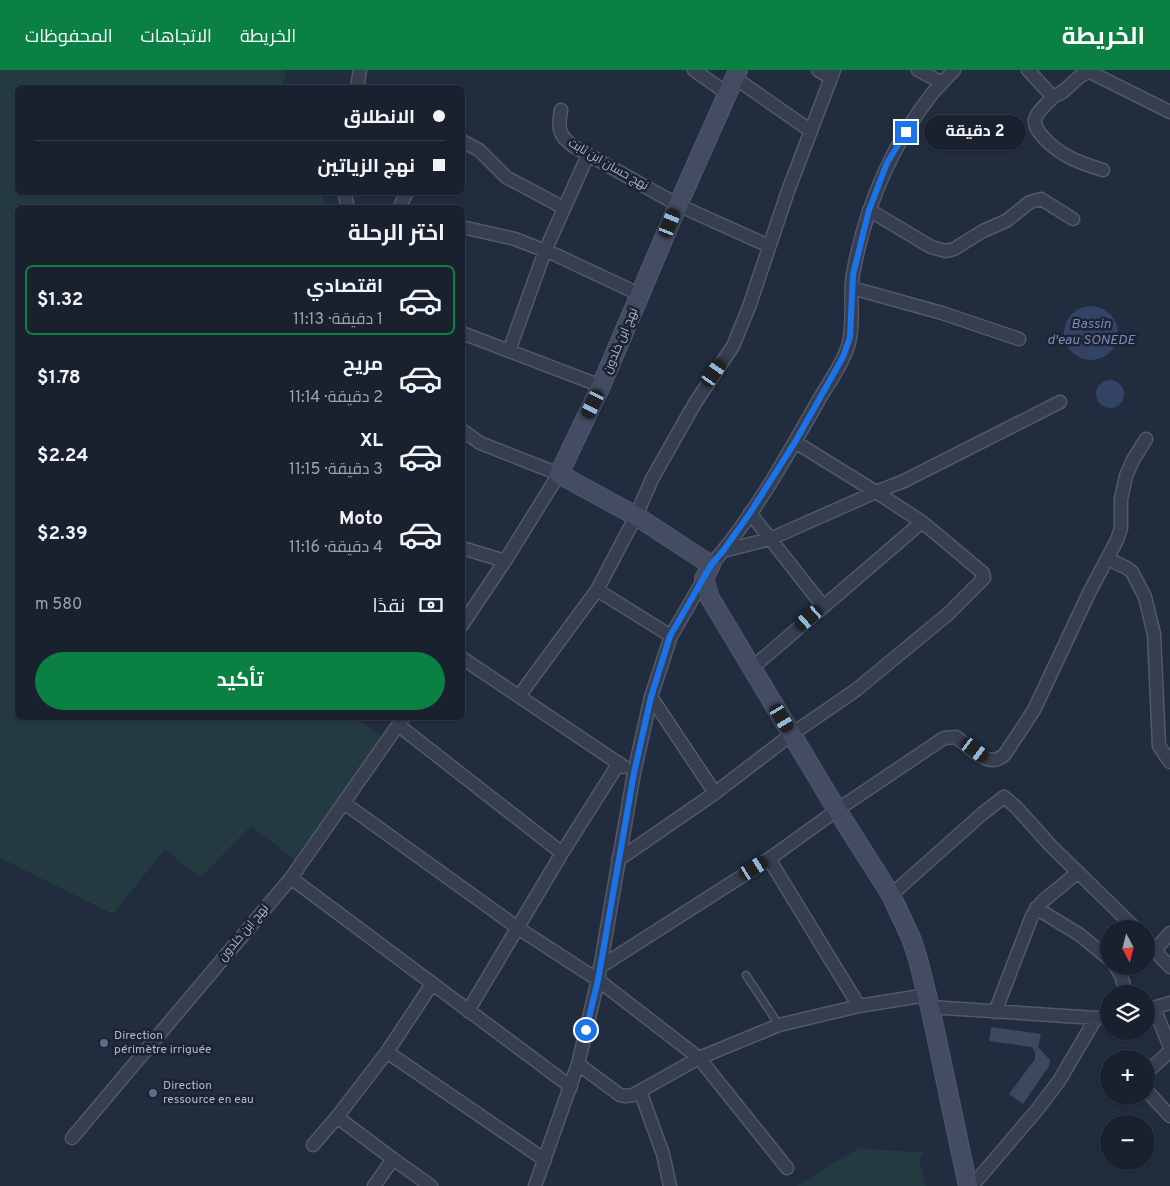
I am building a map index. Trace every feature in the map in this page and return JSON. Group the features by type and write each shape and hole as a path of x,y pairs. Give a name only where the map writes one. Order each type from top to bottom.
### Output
{"street":[{"path":"358,85 360,70"},
{"path":"694,70 734,81 812,131"},
{"path":"519,696 597,590 636,516 652,479 695,403 733,346 749,307 769,246 832,74 818,70"},
{"path":"918,70 942,83"},
{"path":"535,1186 578,1064 598,980 634,773 651,697 670,636 708,572 750,513 795,442 848,347 853,275 869,210 887,163 931,94 954,70"},
{"path":"1028,70 1048,94 1054,96"},
{"path":"1103,170 1078,162 1062,154 1038,130 1034,122 1036,116 1054,96 1062,92 1085,73 1090,72 1170,112"},
{"name":"نهج ابن خلدون","path":"465,620 505,561 559,474 602,386 678,205 734,81"},
{"name":"نهج حسان ابن ثابت","path":"561,110 559,126 562,136 573,146 678,205 769,246"},
{"path":"465,143 479,150 506,177 564,208"},
{"path":"509,351 545,251 588,155"},
{"path":"869,210 931,247 943,251 954,248 983,231 1006,222 1036,199 1041,199 1073,219"},
{"path":"465,228 515,239 641,295"},
{"path":"852,288 942,313 1020,339"},
{"path":"465,334 602,386"},
{"path":"723,551 770,538 876,492 904,482 1060,402"},
{"path":"465,432 480,443 559,474 636,516 708,572 710,598 837,810 891,896 910,938 918,959 928,1001 968,1186"},
{"path":"600,967 769,859 837,810 944,738 956,737 987,760 994,761 1000,759 1034,710 1089,593 1117,540 1121,528 1121,499 1126,476 1146,438"},
{"path":"618,860 716,793 792,734 856,690 948,614 984,578 983,573 922,522 795,442"},
{"path":"750,513 823,606"},
{"path":"753,667 922,522"},
{"path":"465,549 505,561"},
{"path":"1108,559 1128,568 1132,572 1145,598 1154,634 1159,746 1170,762"},
{"path":"597,590 670,636"},
{"path":"465,660 634,773"},
{"path":"651,697 716,793"},
{"path":"401,721 562,853"},
{"name":"نهج ابن خلدون","path":"72,1138 291,878 401,721"},
{"path":"468,1011 562,853 619,763"},
{"path":"891,896 982,814 1004,797 1127,920"},
{"path":"344,803 518,928 598,980 699,1058 787,1168"},
{"path":"769,859 860,1006"},
{"path":"995,1012 1024,932 1036,908 1078,873"},
{"path":"291,878 571,1087"},
{"path":"1036,908 1080,934 1100,951"},
{"path":"1155,942 1170,933"},
{"path":"1155,950 1170,967"},
{"path":"313,1146 387,1052 432,984"},
{"path":"578,1064 620,1094 626,1096 633,1095 699,1058 779,1025 860,1006 928,1001 995,1012 1100,1017"},
{"path":"1155,1064 1170,1049 1161,1005"},
{"path":"972,1186 1037,1110 1100,1021"},
{"path":"387,1052 544,1160"},
{"path":"640,1091 663,1154 670,1186"},
{"path":"1155,1100 1170,1116"},
{"path":"337,1117 431,1186"},
{"path":"374,1186 393,1159"}],"lane":[{"path":"746,975 779,1025"}],"green space":[{"path":"0,70 286,70 282,85 15,85 15,195 322,195 324,205 15,205 15,720 361,720 392,745 298,862 251,826 200,878 165,849 113,914 0,858"},
{"path":"859,1148 924,1153 919,1160 926,1186 796,1186"}],"water":[{"name":"Bassin d'eau SONEDE","path":"1086,306 1096,306 1106,310 1114,318 1118,333 1114,348 1106,356 1096,360 1086,360 1076,356 1068,348 1064,338 1064,328 1068,318 1076,310"},
{"name":"Bassin d'eau SONEDE","path":"1110,380 1120,384 1124,394 1120,404 1110,408 1100,404 1096,394 1100,384"}],"building":[{"path":"991,1027 1041,1034 1038,1047 1050,1060 1049,1066 1023,1104 1009,1094 1035,1059 1035,1052 1032,1047 989,1041"}],"place":[{"name":"Direction périmètre irriguée","path":"104,1043"},
{"name":"Direction ressource en eau","path":"153,1093"}],"route":[{"path":"586,1030 598,980 634,773 651,697 670,636 711,565 750,513 795,442 848,347 853,275 869,210 887,163 906,132"}]}
